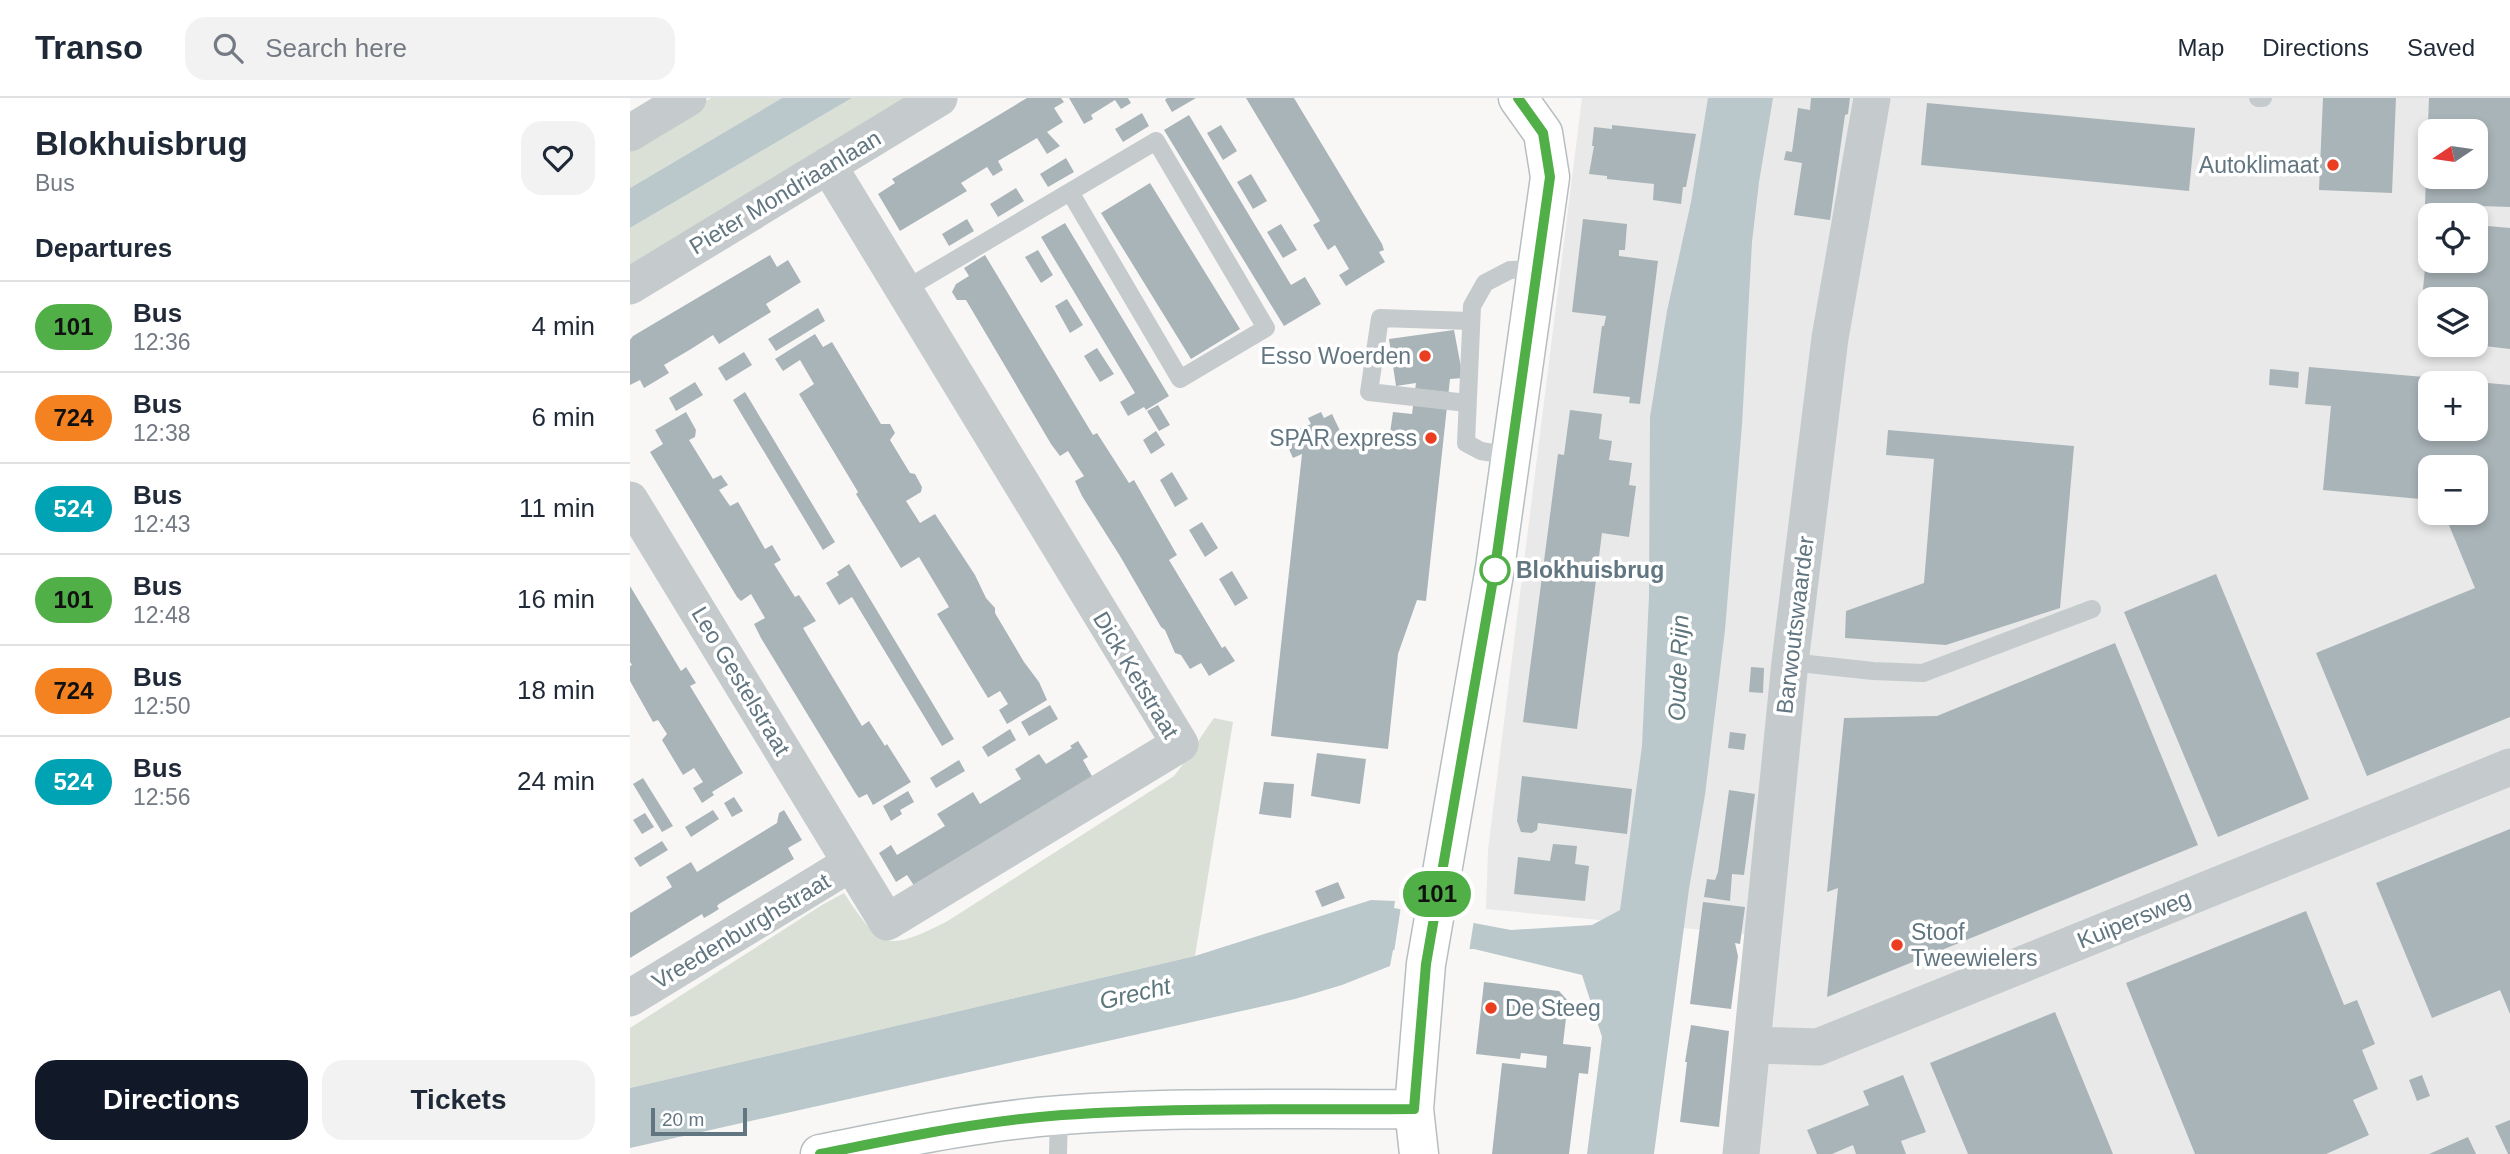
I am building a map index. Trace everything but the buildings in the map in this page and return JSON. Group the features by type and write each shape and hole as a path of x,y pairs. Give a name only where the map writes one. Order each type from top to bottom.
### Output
{"main road":[{"path":"1419,1154 1414,1109 1426,964 1495,568 1550,177 1543,133 1518,98"},
{"path":"850,1151 960,1126 1059,1115 1210,1110 1414,1109"}],"street":[{"path":"630,133 688,98"},
{"name":"Pieter Mondriaanlaan","path":"630,286 939,98"},
{"name":"Barwoutswaarder","path":"1741,1154 1790,662 1830,338 1872,98"},
{"name":"Dick Ketstraat","path":"828,165 1180,744 887,922 851,863"},
{"name":"Leo Gestelstraat","path":"630,500 851,863"},
{"name":"Kuipersweg","path":"1753,1045 1818,1047 2510,767"},
{"name":"Vreedenburghstraat","path":"630,998 851,863"}],"lane":[{"path":"904,290 1156,141 1266,328 1180,379 1070,192"},
{"path":"1511,456 1481,452 1466,443 1472,306 1485,283 1510,270 1537,269"},
{"path":"1467,403 1369,392 1380,318 1470,321"},
{"path":"1790,662 1923,674 2092,609"},
{"path":"1058,1154 1059,1115"}],"shaded area":[{"path":"711,98 782,98 630,188 630,146"},
{"path":"852,98 914,98 630,267 630,228"},
{"path":"1582,98 2510,98 2510,1154 1753,1154 1777,937 1486,909 1488,850"},
{"path":"1214,718 1233,722 1195,956 630,1088 630,1028 822,905 844,893 867,925 886,940 897,941 926,932 946,922 1174,776"}],"water":[{"path":"782,98 852,98 630,228 630,188"},
{"path":"1708,98 1773,98 1752,242 1742,425 1725,630 1705,795 1689,889 1654,1154 1587,1154 1602,1037 1582,975 1474,949 1393,950 1390,966 1342,985 1295,999 630,1148 630,1088 1195,956 1371,900 1395,901 1394,908 1511,930 1592,925 1620,910 1642,746 1649,596 1650,417 1667,311 1691,202"}],"pier":[{"path":"1401,906 1474,920 1469,952 1396,954 1393,959"}],"bus line":[{"name":"101","path":"820,1154 960,1126 1062,1115 1210,1110 1414,1109 1426,964 1495,568 1550,177 1543,133 1518,98"}],"place":[{"name":"Autoklimaat","path":"2333,165"},
{"name":"Esso Woerden","path":"1425,356"},
{"name":"SPAR express","path":"1431,438"},
{"name":"Blokhuisbrug","path":"1495,570"},
{"name":"Stoof Tweewielers","path":"1897,945"},
{"name":"De Steeg","path":"1491,1008"}],"water label":[{"name":"Oude Rijn","path":"1678,668"},
{"name":"Grecht","path":"1135,993"}]}
